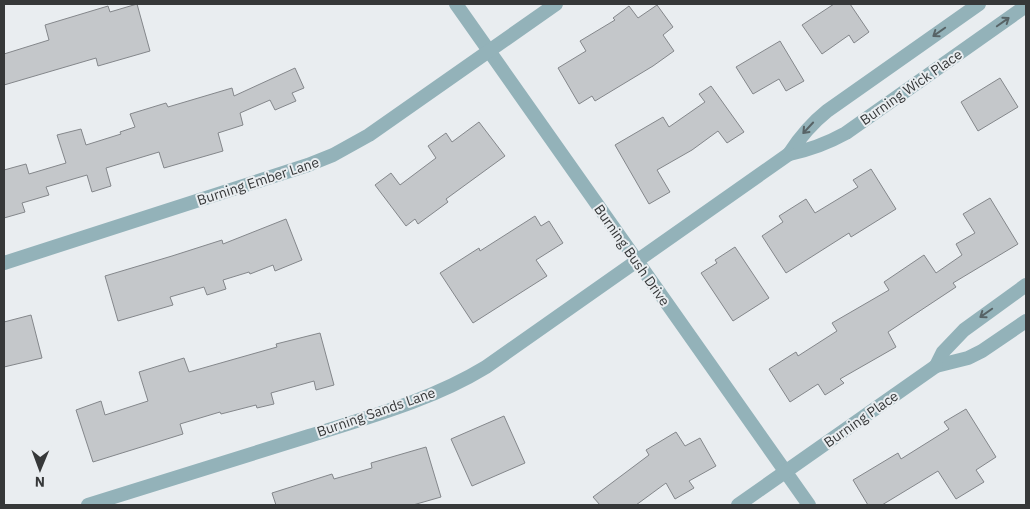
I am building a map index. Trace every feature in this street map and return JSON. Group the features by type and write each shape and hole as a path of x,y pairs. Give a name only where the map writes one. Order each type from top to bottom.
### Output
{"street":[{"name":"Burning Bush Drive","path":"456,4 809,505"},
{"name":"Burning Ember Lane","path":"4,263 327,158 369,135 556,4"},
{"name":"Burning Wick Place","path":"636,261 789,154 807,128 827,111 979,4"},
{"name":"Burning Wick Place","path":"789,154 805,152 818,147 846,132 1026,6"},
{"name":"Burning Sands Lane","path":"88,505 373,415 453,385 486,367 636,261"},
{"name":"Burning Place","path":"936,366 943,352 964,330 1026,285"},
{"name":"Burning Place","path":"738,505 936,366 968,358 982,351 1026,321"}],"building":[{"path":"137,4 150,51 98,66 96,58 4,85 4,54 49,40 45,25 108,6 110,12"},
{"path":"834,4 850,4 869,32 854,43 849,35 822,54 802,25"},
{"path":"657,5 673,27 663,35 674,51 595,101 592,96 579,104 558,68 586,51 580,41 615,20 613,18 629,6 638,18"},
{"path":"780,41 804,81 786,91 779,79 753,94 736,67"},
{"path":"295,68 304,88 292,93 296,101 275,110 270,100 240,113 243,125 218,133 223,151 164,168 159,152 106,168 111,186 92,192 87,175 46,187 49,195 22,203 25,212 4,218 4,170 26,164 29,174 66,163 57,135 81,129 86,145 121,134 120,132 135,127 130,114 166,103 168,107 232,88 234,96"},
{"path":"1000,78 1018,107 978,131 961,102"},
{"path":"711,86 744,132 727,143 718,131 692,150 657,170 670,192 649,204 615,145 663,117 669,127 705,102 699,94"},
{"path":"479,122 505,156 446,199 448,202 418,224 415,219 406,226 375,185 391,173 400,185 436,158 428,146 446,133 452,142"},
{"path":"871,169 896,209 851,237 849,233 786,273 762,236 783,222 779,216 806,199 815,213 858,187 853,180"},
{"path":"990,198 1018,244 953,283 956,287 888,332 896,347 840,379 844,383 825,395 818,384 790,402 769,369 796,352 798,356 837,331 832,323 889,290 884,282 924,255 936,273 962,255 956,244 975,233 963,214"},
{"path":"535,216 541,226 549,221 563,243 536,260 547,276 473,323 440,273 479,248 480,251"},
{"path":"286,219 302,260 275,271 273,265 250,274 249,272 223,280 226,289 207,295 204,287 170,297 173,305 118,321 105,276 222,240 223,244"},
{"path":"735,247 769,298 733,321 701,273 717,263 715,260"},
{"path":"31,315 42,358 4,367 4,322"},
{"path":"320,333 334,385 316,390 314,381 271,393 274,404 257,408 256,405 221,414 220,412 180,424 183,434 93,462 76,410 101,401 105,415 148,401 139,372 184,358 189,372 277,347 276,344"},
{"path":"966,409 996,457 976,470 984,482 956,499 938,471 882,505 868,505 853,480 898,453 901,459 949,429 944,422"},
{"path":"504,416 525,463 472,486 451,439"},
{"path":"676,432 685,446 700,438 716,466 689,481 694,488 675,499 666,483 636,505 600,505 593,497 649,455 646,450"},
{"path":"426,447 441,497 413,505 276,505 272,493 332,474 334,479 372,468 371,463"}]}
